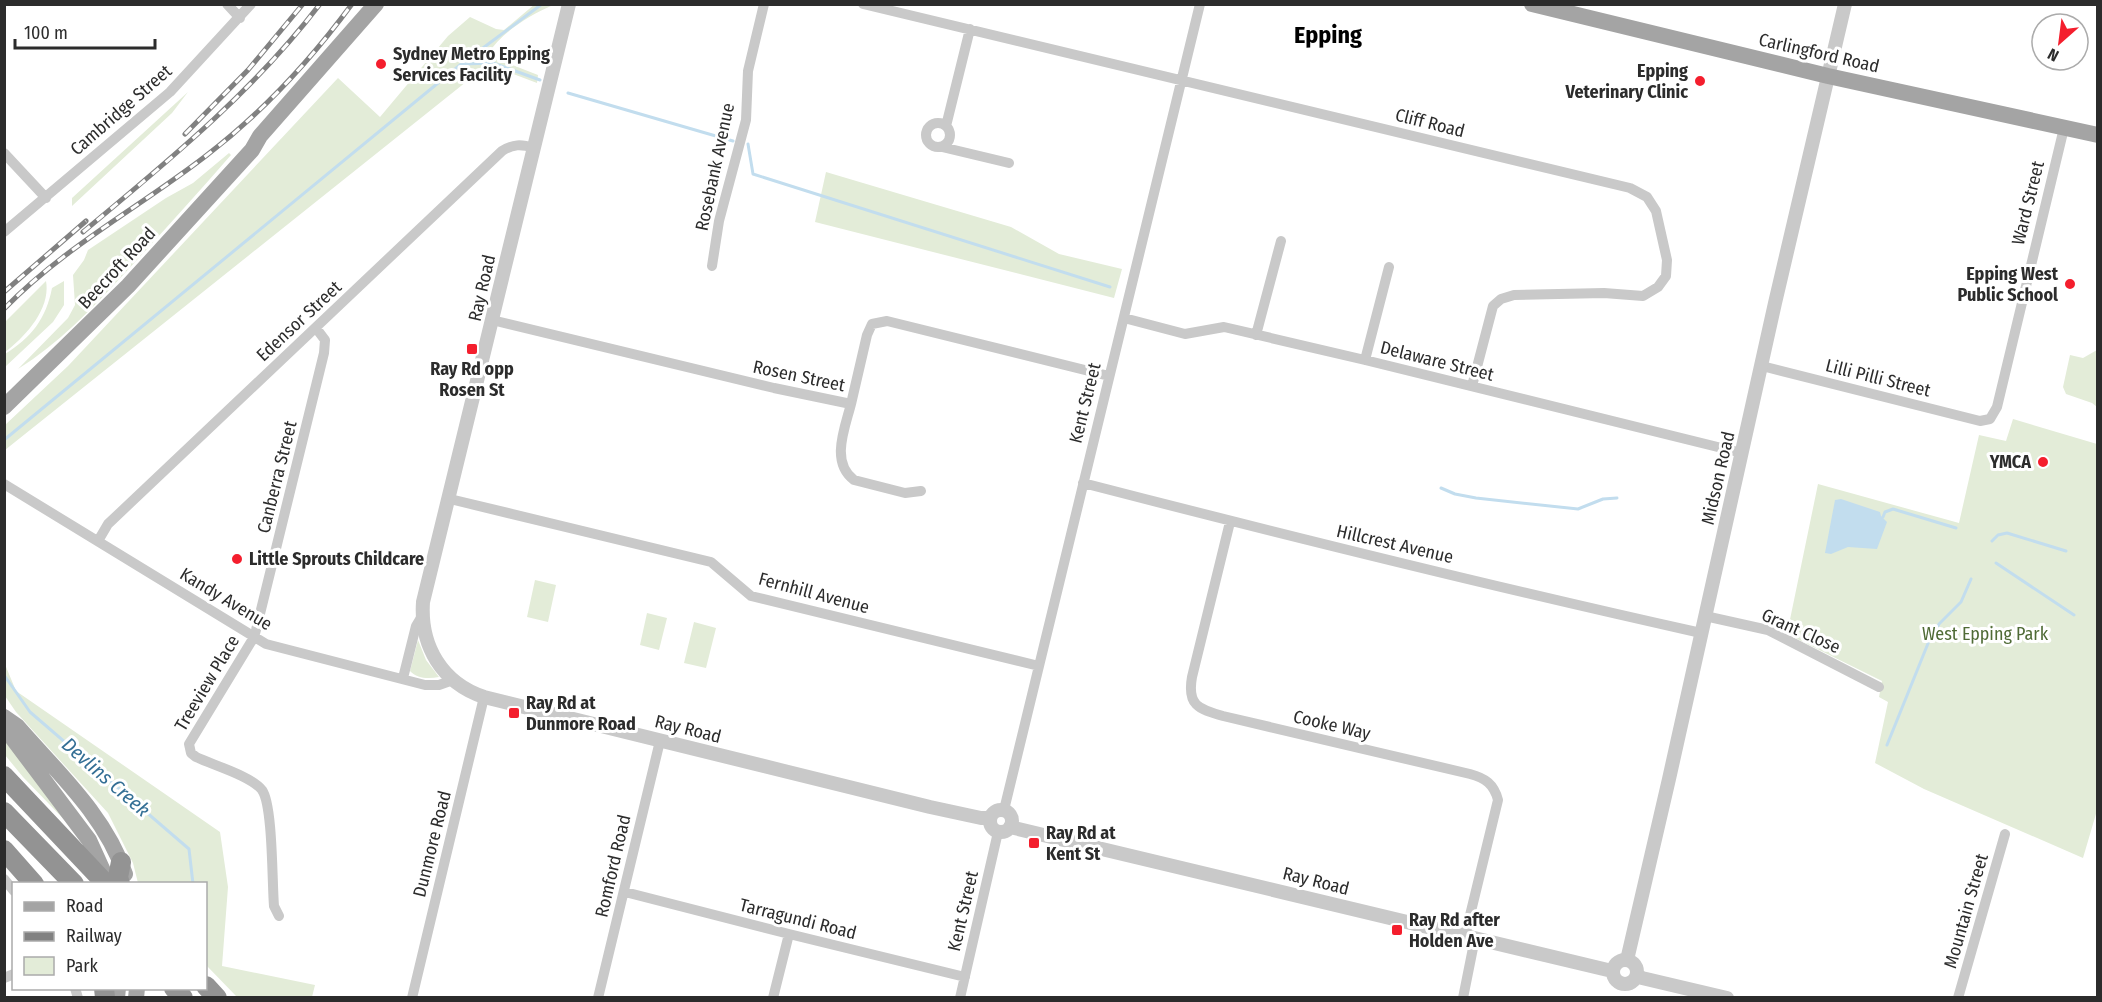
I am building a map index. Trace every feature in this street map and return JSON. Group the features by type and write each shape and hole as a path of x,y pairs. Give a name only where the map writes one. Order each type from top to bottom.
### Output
{"highway":[{"path":"4,776 117,879"},
{"path":"4,812 72,882"},
{"path":"8,864 27,882"},
{"path":"8,864 31,882"}],"main road":[{"name":"Beecroft Road","path":"4,407 128,286 252,150 260,136 376,4"},
{"name":"Beecroft Road","path":"252,150 267,140 388,4"},
{"name":"Carlingford Road","path":"1532,4 1828,76 2097,135"},
{"path":"4,717 17,726 89,808 114,846 117,879"},
{"path":"4,728 117,879"}],"street":[{"path":"227,4 240,18"},
{"name":"Cambridge Street","path":"4,232 170,92 251,4"},
{"name":"Ray Road","path":"569,4 450,499 425,593 422,616 431,653 453,680 468,691 484,697 930,807 990,818"},
{"name":"Rosebank Avenue","path":"712,266 719,221 746,120 748,71 764,4"},
{"name":"Cliff Road","path":"863,4 1630,188 1647,197 1656,211 1667,260 1666,276 1658,287 1642,296 1604,293 1514,295 1501,299 1493,306 1472,386"},
{"name":"Kent Street","path":"1004,810 1200,4"},
{"name":"Midson Road","path":"1627,960 1845,4"},
{"path":"946,126 970,29"},
{"path":"942,147 947,143 950,135 946,126 941,123 933,124 926,133 929,144 1009,163"},
{"name":"Ward Street","path":"1986,422 1995,413 2064,128"},
{"name":"Edensor Street","path":"98,541 108,524 502,152 511,146 521,144 534,148"},
{"path":"4,153 46,198"},
{"path":"1256,334 1281,241"},
{"path":"1365,360 1389,267"},
{"name":"Delaware Street","path":"1124,318 1185,334 1224,327 1742,453"},
{"name":"Rosen Street","path":"492,320 774,388 851,404 867,335 872,324 880,321 1108,376"},
{"name":"Canberra Street","path":"254,637 324,353 325,340 316,328"},
{"name":"Lilli Pilli Street","path":"1762,366 1986,422"},
{"path":"851,404 840,453 845,472 854,480 885,489 905,493 921,491"},
{"name":"Hillcrest Avenue","path":"1083,483 1230,522 1701,633"},
{"name":"Kandy Avenue","path":"6,485 266,644 432,686 453,680"},
{"name":"Fernhill Avenue","path":"450,499 711,562 751,596 1039,666"},
{"name":"Cooke Way","path":"1230,522 1192,677 1190,688 1193,702 1200,708 1222,716 1470,774 1490,783 1496,790 1498,800 1470,937"},
{"name":"Ray Road","path":"403,678 416,626 422,616"},
{"name":"Grant Close","path":"1705,616 1768,630 1879,687"},
{"name":"Treeview Place","path":"254,637 192,739 190,749 196,757 253,782 263,791 269,807 274,906 279,916"},
{"name":"Dunmore Road","path":"412,998 484,697"},
{"name":"Romford Road","path":"598,998 660,741"},
{"path":"996,810 1004,810 1011,817 1004,829 990,825 990,818 996,810"},
{"name":"Ray Road","path":"1004,829 1612,971"},
{"name":"Kent Street","path":"960,998 1004,829"},
{"name":"Mountain Street","path":"1958,998 2005,834"},
{"path":"8,864 12,882"},
{"name":"Tarragundi Road","path":"625,892 965,977"},
{"path":"773,998 789,934"},
{"path":"1463,998 1470,937"},
{"path":"1637,975 1633,982 1621,991 1612,971 1619,962 1627,960 1634,964 1637,975 1642,978 1727,998"}],"green space":[{"path":"535,4 553,5 516,26 500,39 487,55 538,75 537,83 500,69 481,70 5,450 5,425 68,366 338,78 380,117 448,36 470,17 496,29 504,30"},
{"path":"188,92 172,113 72,206 72,198"},
{"path":"229,153 231,155 218,170 100,300 61,337 18,369 68,318 75,305 73,275 88,250 166,198 193,183"},
{"path":"826,172 1011,227 1059,254 1122,269 1114,298 815,222"},
{"path":"46,281 45,302 35,321 21,339 5,352 5,322"},
{"path":"64,281 64,305 53,322 5,367 5,354 36,327 46,309 52,288"},
{"path":"2097,350 2097,407 2066,394 2063,387 2070,355 2083,358"},
{"name":"West Epping Park","path":"2013,419 2097,444 2098,807 2083,858 1924,789 1875,763 1888,702 1879,697 1882,681 1787,634 1818,484 1959,523 1979,435 2006,441"},
{"path":"535,580 556,585 548,622 527,617"},
{"path":"647,613 667,618 659,650 640,645"},
{"path":"694,622 716,628 706,668 684,663"},
{"path":"418,640 426,660 439,677 423,678 410,671"},
{"path":"4,662 16,691 220,832 228,887 222,966 315,985 312,997 237,997 207,966 207,882 138,882 133,863 108,813 16,712 5,696"},
{"path":"4,739 78,834 5,755"}],"water":[{"path":"1841,499 1880,512 1887,522 1877,549 1848,547 1831,554 1825,553 1835,500"}],"waterway":[{"path":"4,440 460,65 542,4"},
{"path":"462,64 493,63 540,80"},
{"path":"568,93 733,141"},
{"path":"748,144 753,174 1110,287"},
{"path":"1441,488 1455,494 1476,498 1578,509 1603,499 1617,498"},
{"path":"1883,517 1885,512 1893,509 1956,528"},
{"path":"1992,541 1998,535 2007,533 2066,551"},
{"path":"1996,563 2074,615"},
{"path":"1887,745 1929,641 1939,624 1961,602 1971,579"},
{"name":"Devlins Creek","path":"4,675 30,712 189,849 193,882"}],"railway":[{"path":"185,134 248,70 303,4"},
{"path":"83,232 208,125 267,67 320,4"},
{"path":"4,309 27,287 77,247 228,139 285,85 320,46 352,4"},
{"path":"4,292 86,221"}],"place":[{"name":"Sydney Metro Epping Services Facility","path":"381,64"},
{"name":"Epping Veterinary Clinic","path":"1700,81"},
{"name":"Epping West Public School","path":"2070,284"},
{"name":"Ray Rd opp Rosen St","path":"472,349"},
{"name":"YMCA","path":"2043,462"},
{"name":"Little Sprouts Childcare","path":"237,559"},
{"name":"Ray Rd at Dunmore Road","path":"514,713"},
{"name":"Ray Rd at Kent St","path":"1034,843"},
{"name":"Ray Rd after Holden Ave","path":"1397,930"}],"district":[{"name":"Epping","path":"1328,35"}]}
